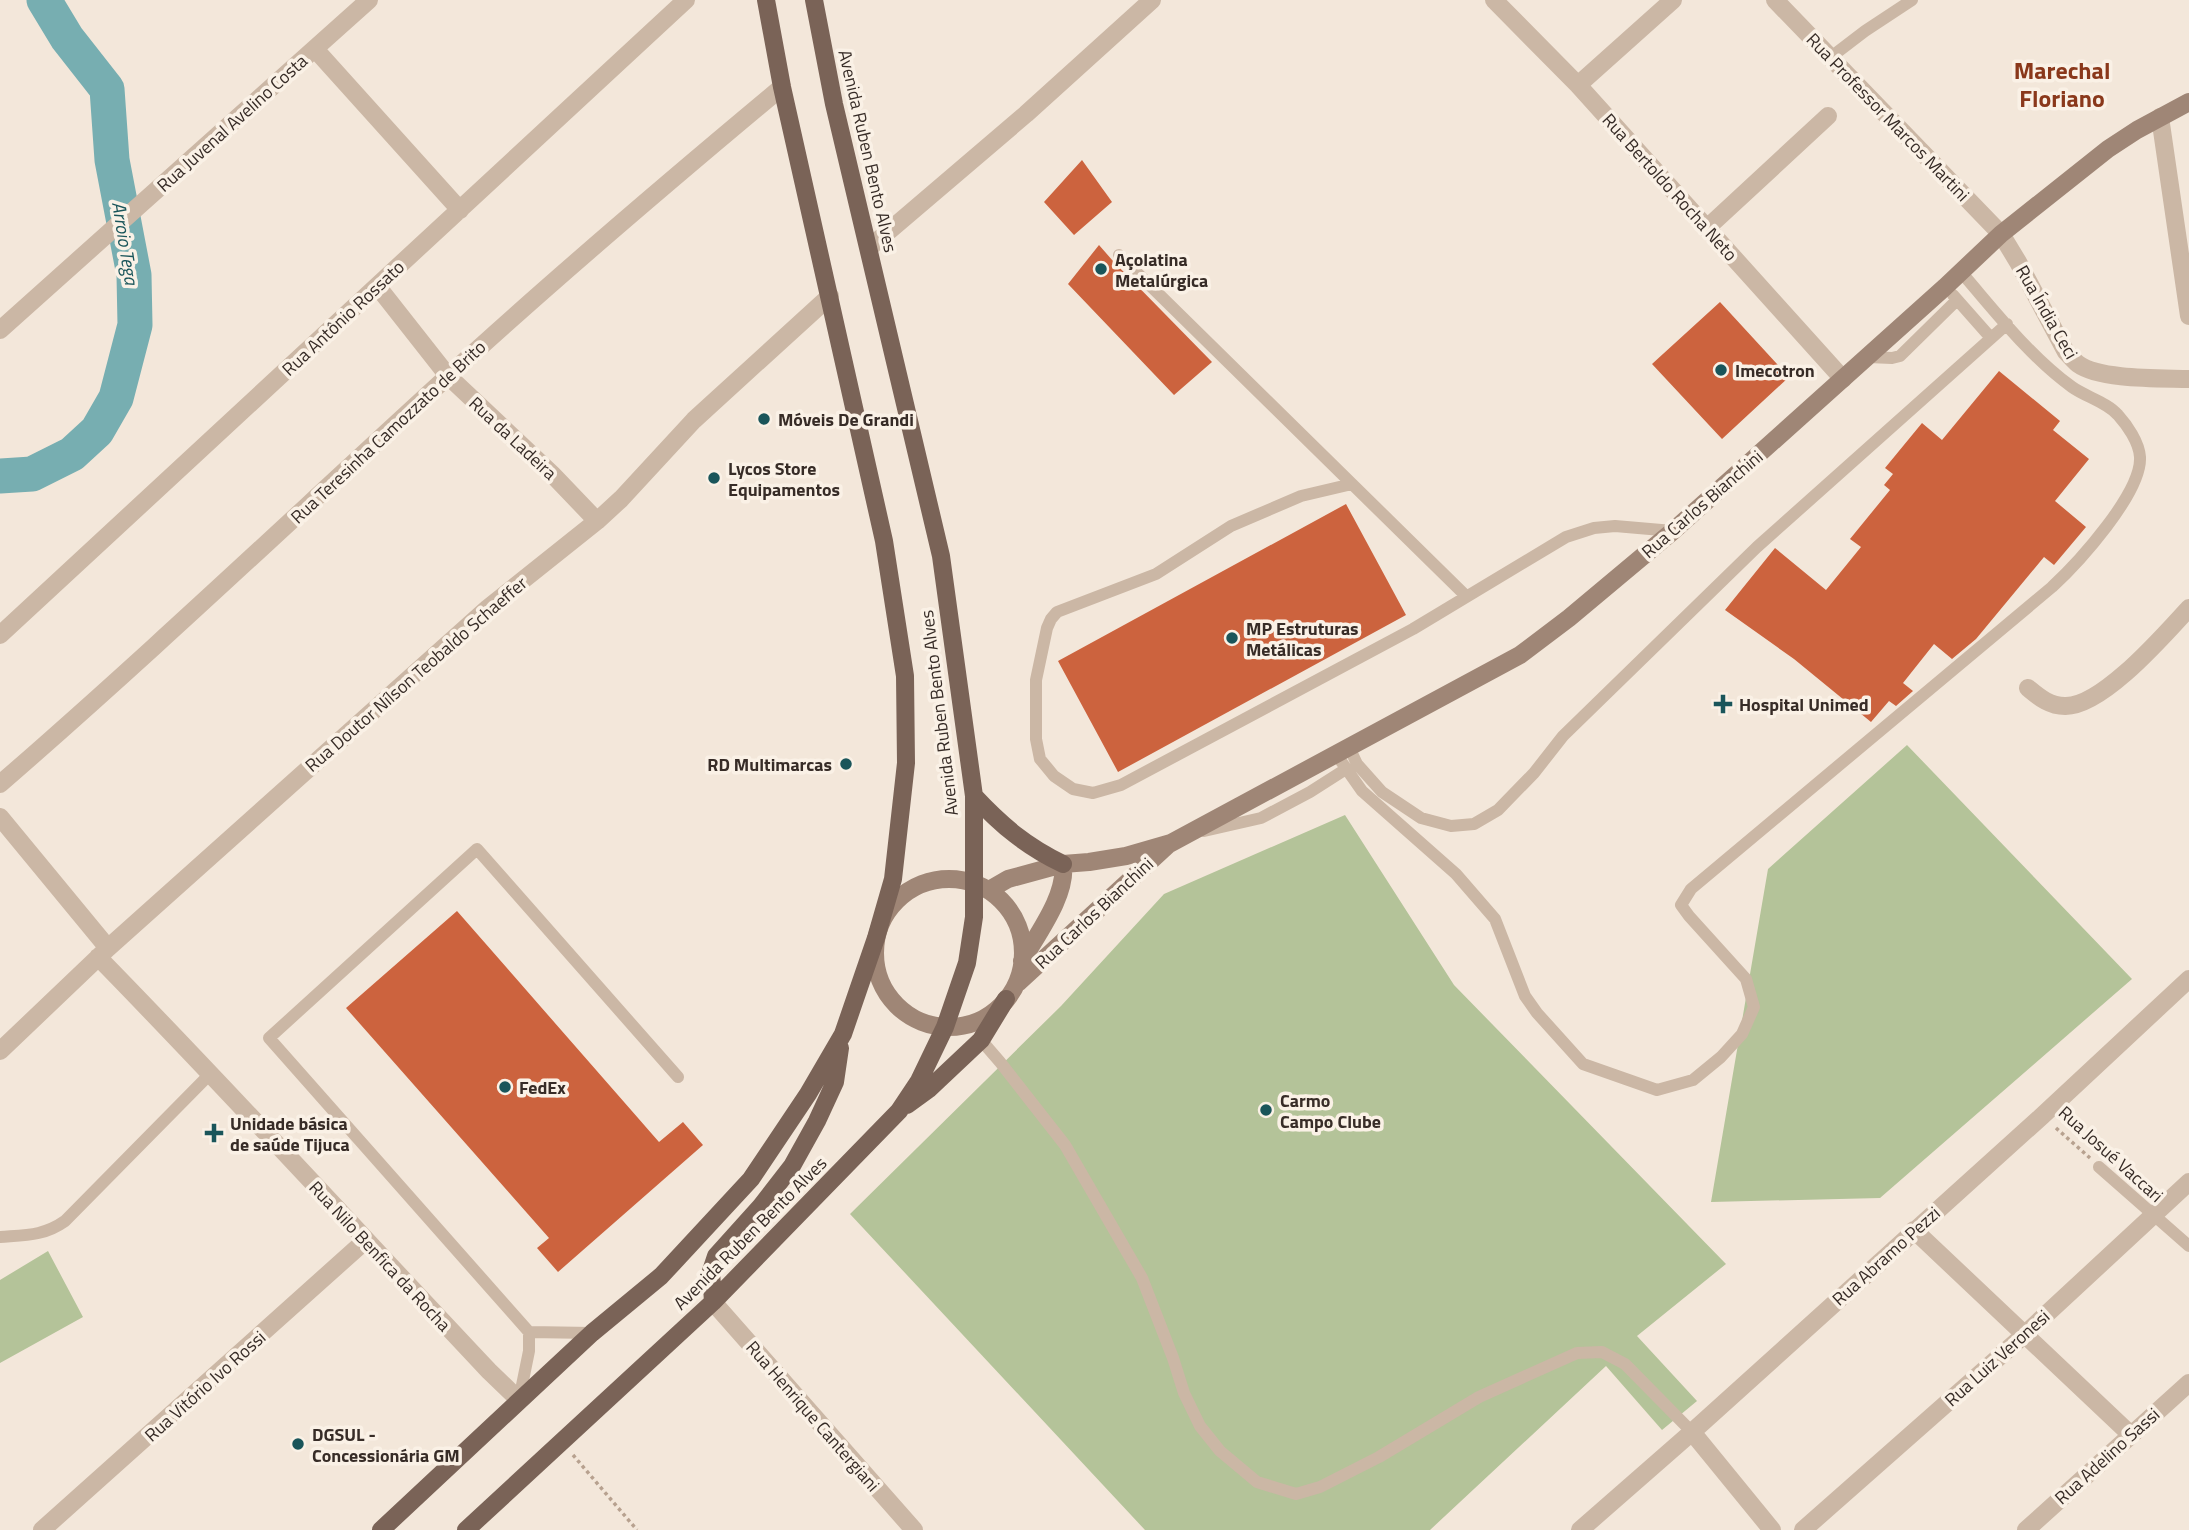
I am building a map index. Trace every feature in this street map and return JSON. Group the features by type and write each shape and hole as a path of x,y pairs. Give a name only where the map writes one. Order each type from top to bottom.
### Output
{"main road":[{"name":"Avenida Ruben Bento Alves","path":"381,1530 519,1400 661,1276 751,1179 808,1094 843,1034 893,879 906,763 905,676 884,541 782,88 766,0"},
{"name":"Avenida Ruben Bento Alves","path":"466,1530 713,1302 899,1111 919,1082 945,1027 967,963 982,886 974,796 941,556 834,104 814,0"},
{"path":"974,796 1014,835 1038,852 1063,863"},
{"path":"899,1111 929,1089 981,1040 1006,999"},
{"path":"713,1302 711,1271 716,1256 761,1206 792,1166 835,1082 843,1034"}],"street":[{"name":"Rua Juvenal Avelino Costa","path":"2,323 83,256 369,0"},
{"name":"Rua Antônio Rossato","path":"0,635 686,0"},
{"path":"869,248 1026,114 1152,0"},
{"name":"Rua Bertoldo Rocha Neto","path":"1494,0 1578,85 1843,379"},
{"path":"1578,85 1673,0"},
{"name":"Rua Professor Marcos Martini","path":"1775,0 2001,234"},
{"path":"315,48 460,210"},
{"name":"Rua Teresinha Camozzato de Brito","path":"0,784 117,682 448,376 648,199 782,88"},
{"name":"Rua Carlos Bianchini","path":"982,886 1063,863 1126,856 1177,840 1344,757 1520,655 1569,618 1673,531 1868,357 1951,294 1961,272 2001,234 2108,149 2189,102"},
{"path":"1707,228 1828,116"},
{"path":"2160,117 2189,316"},
{"name":"Rua Índia Ceci","path":"2001,234 2066,352 2078,364 2094,371 2123,376 2189,379"},
{"name":"Rua da Ladeira","path":"377,287 448,376 552,474 597,521"},
{"name":"Rua Doutor Nílson Teobaldo Schaeffer","path":"0,1051 103,953 488,608 597,521 704,411 830,296"},
{"path":"2028,688 2048,703 2062,707 2078,706 2111,685 2189,608"},
{"path":"0,817 103,953"},
{"name":"Rua Carlos Bianchini","path":"945,1027 965,1025 986,1017 1006,999 1018,983 1177,840"},
{"path":"1022,961 1058,897 1065,875 1063,863"},
{"path":"945,1027 924,1023 904,1012 892,1001 877,971 876,938 888,910 905,892 927,881 949,878 982,886 1001,899 1015,919 1022,942 1018,983"},
{"name":"Rua Nilo Benfica da Rocha","path":"103,953 366,1240 519,1400"},
{"name":"Rua Abramo Pezzi","path":"1580,1530 2042,1116 2189,979"},
{"name":"Rua Luiz Veronesi","path":"1803,1530 2024,1335 2189,1182"},
{"path":"1914,1230 2130,1434"},
{"name":"Rua Vitório Ivo Rossi","path":"42,1530 366,1240"},
{"name":"Rua Henrique Cantergiani","path":"713,1302 914,1530"},
{"name":"Rua Adelino Sassi","path":"2026,1530 2189,1383"},
{"path":"1692,1432 1772,1530"}],"lane":[{"path":"1830,57 1912,0"},
{"path":"1119,254 1466,596"},
{"path":"1344,757 1362,791 1456,874 1494,919 1525,996 1583,1064 1657,1090 1693,1080 1721,1057 1742,1034 1754,1007 1746,979 1682,905 1691,889 2052,587 2076,565 2132,489 2140,457 2135,439 2116,412 2073,387 2028,347 1961,272"},
{"path":"1951,294 1991,338"},
{"path":"1344,757 1357,764 1381,792 1421,818 1451,826 1474,824 1498,810 1534,774 1563,736 1757,547 2007,324"},
{"path":"1352,484 1301,496 1231,526 1156,574 1056,612 1046,628 1036,680 1036,739 1040,759 1054,776 1073,789 1093,793 1121,785 1401,635 1566,537 1594,528 1615,526 1673,531"},
{"path":"1392,817 1399,805"},
{"path":"519,1400 526,1375 529,1332 269,1038 477,849 678,1077"},
{"path":"981,1040 1065,1145 1142,1278 1184,1393 1200,1426 1220,1451 1257,1482 1296,1494 1320,1488 1479,1398 1577,1353 1602,1352 1625,1364 1692,1432"},
{"path":"0,1237 52,1230 65,1220 211,1073"},
{"name":"Rua Josué Vaccari","path":"2099,1167 2189,1246"},
{"path":"529,1332 592,1334"}],"path":[{"name":"Rua Josué Vaccari","path":"2042,1116 2099,1167"},
{"path":"561,1441 637,1530"}],"green space":[{"path":"1907,745 2132,979 1880,1198 1711,1202 1768,869"},
{"name":"Carmo Campo Clube","path":"1345,815 1454,985 1726,1264 1637,1336 1697,1401 1662,1430 1606,1366 1430,1530 1145,1530 850,1214 1061,1006 1164,894"},
{"path":"48,1251 83,1317 0,1363 0,1280"}],"building":[{"path":"1082,160 1112,202 1074,235 1044,202"},
{"name":"Açolatina Metalúrgica","path":"1099,245 1212,362 1174,395 1068,284"},
{"name":"Imecotron","path":"1720,302 1789,377 1722,439 1652,364"},
{"path":"1999,371 2060,421 2053,430 2089,459 2055,501 2086,527 2054,565 2044,557 1976,639 1952,659 1934,644 1903,683 1913,691 1896,706 1889,701 1871,722 1794,659 1725,610 1775,548 1826,590 1861,547 1850,539 1890,490 1884,485 1893,474 1885,468 1922,423 1942,440"},
{"name":"MP Estruturas Metálicas","path":"1346,504 1406,615 1118,772 1058,661"},
{"path":"457,911 659,1142 683,1122 703,1145 558,1272 537,1248 549,1238 346,1008"}],"waterway":[{"name":"Arroio Tega","path":"0,476 32,474 72,454 97,431 116,398 135,325 134,275 112,160 107,89 67,38 44,0"}],"place":[{"name":"Açolatina Metalúrgica","path":"1101,269"},
{"name":"Imecotron","path":"1721,370"},
{"name":"Móveis De Grandi","path":"764,419"},
{"name":"Lycos Store Equipamentos","path":"714,478"},
{"name":"MP Estruturas Metálicas","path":"1232,638"},
{"name":"Hospital Unimed","path":"1723,704"},
{"name":"RD Multimarcas","path":"846,764"},
{"name":"FedEx","path":"505,1087"},
{"name":"Carmo Campo Clube","path":"1266,1110"},
{"name":"Unidade básica de saúde Tijuca","path":"214,1133"},
{"name":"DGSUL - Concessionária GM","path":"298,1444"}],"district":[{"name":"Marechal Floriano","path":"2062,84"}]}
